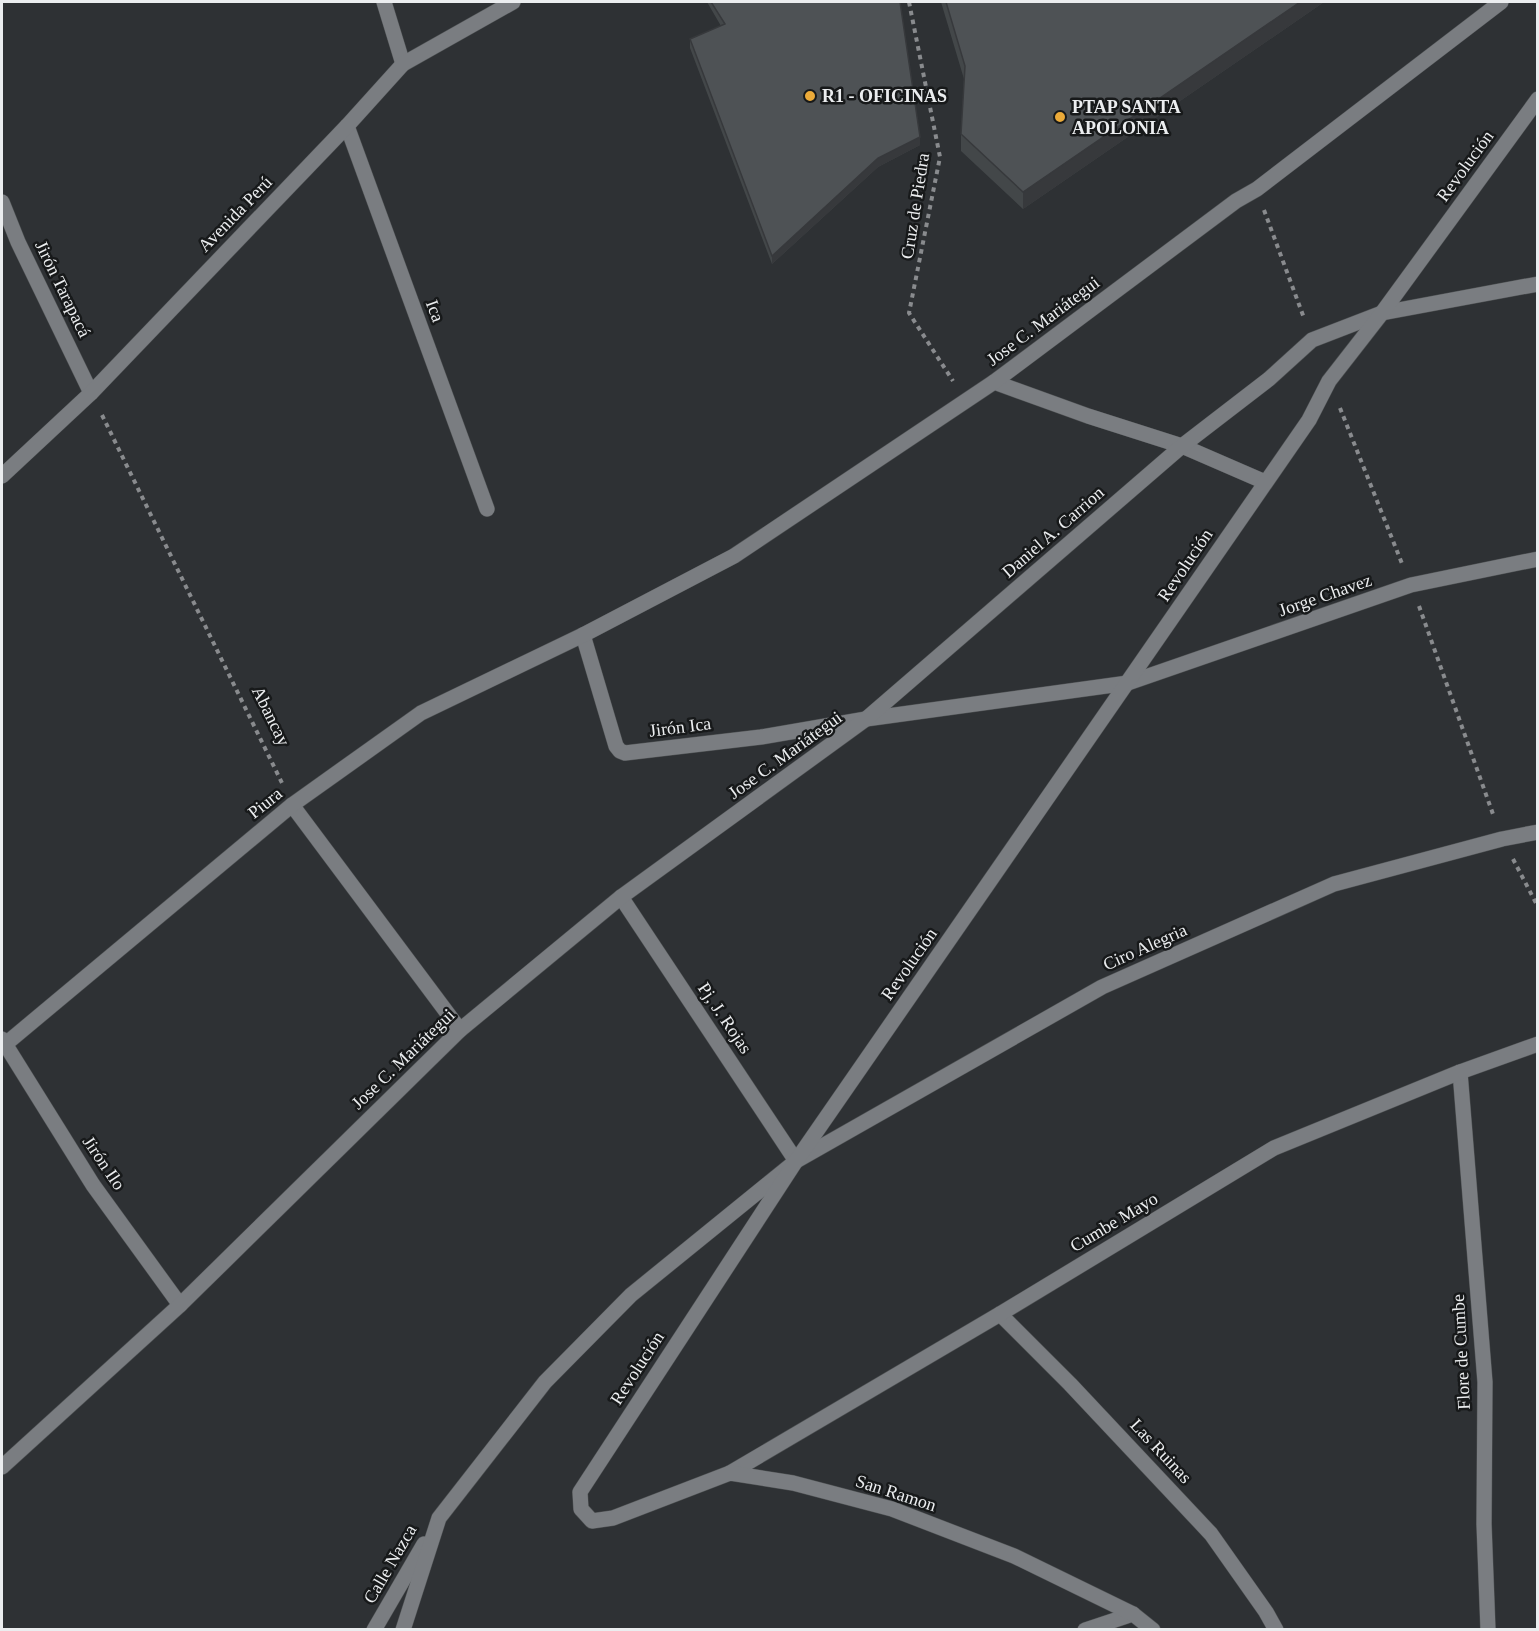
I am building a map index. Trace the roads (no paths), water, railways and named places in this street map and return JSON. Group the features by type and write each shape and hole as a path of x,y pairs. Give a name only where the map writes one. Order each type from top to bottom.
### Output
{"street":[{"path":"384,2 403,64"},
{"name":"Avenida Perú","path":"2,476 91,393 347,126 403,64 513,2"},
{"name":"Jose C. Mariátegui","path":"583,635 734,556 994,382 1227,208 1257,189 1502,2"},
{"name":"Revolución","path":"612,1518 592,1521 581,1509 580,1492 796,1161 1308,420 1329,381 1382,313 1538,99"},
{"name":"Ica","path":"347,126 487,509"},
{"name":"Jirón Tarapacá","path":"2,202 18,242 91,393"},
{"path":"1382,313 1538,284"},
{"name":"Daniel A. Carrion","path":"866,719 1182,446 1269,379 1312,340 1382,313"},
{"path":"994,382 1088,416 1182,446 1265,482"},
{"name":"Jorge Chavez","path":"866,719 1128,683 1411,585 1538,559"},
{"name":"Jirón Ica","path":"583,635 616,746 625,753 761,737 866,719"},
{"name":"Piura","path":"2,1044 292,805 421,713 583,635"},
{"name":"Jose C. Mariátegui","path":"2,1467 180,1305 460,1030 621,897 866,719"},
{"path":"292,805 460,1030"},
{"name":"Ciro Alegria","path":"796,1161 1102,987 1334,884 1503,839 1538,832"},
{"name":"Pj, J. Rojas","path":"621,897 796,1161"},
{"name":"Jirón Ilo","path":"2,1044 93,1185 180,1305"},
{"name":"Cumbe Mayo","path":"730,1473 1000,1314 1274,1148 1460,1072 1538,1044"},
{"name":"Flore de Cumbe","path":"1460,1072 1485,1382 1484,1524 1488,1629"},
{"path":"403,1629 439,1518 545,1382 631,1295 796,1161"},
{"name":"Las Ruinas","path":"1000,1314 1070,1384 1211,1534 1266,1612 1275,1629"},
{"name":"San Ramon","path":"612,1518 730,1473 793,1483 892,1509 1014,1556 1133,1614 1154,1629"},
{"name":"Calle Nazca","path":"374,1629 439,1518"},
{"path":"1085,1629 1133,1614"}],"place":[{"name":"R1 - OFICINAS","path":"810,96"},
{"name":"PTAP SANTA APOLONIA","path":"1060,117"}]}
